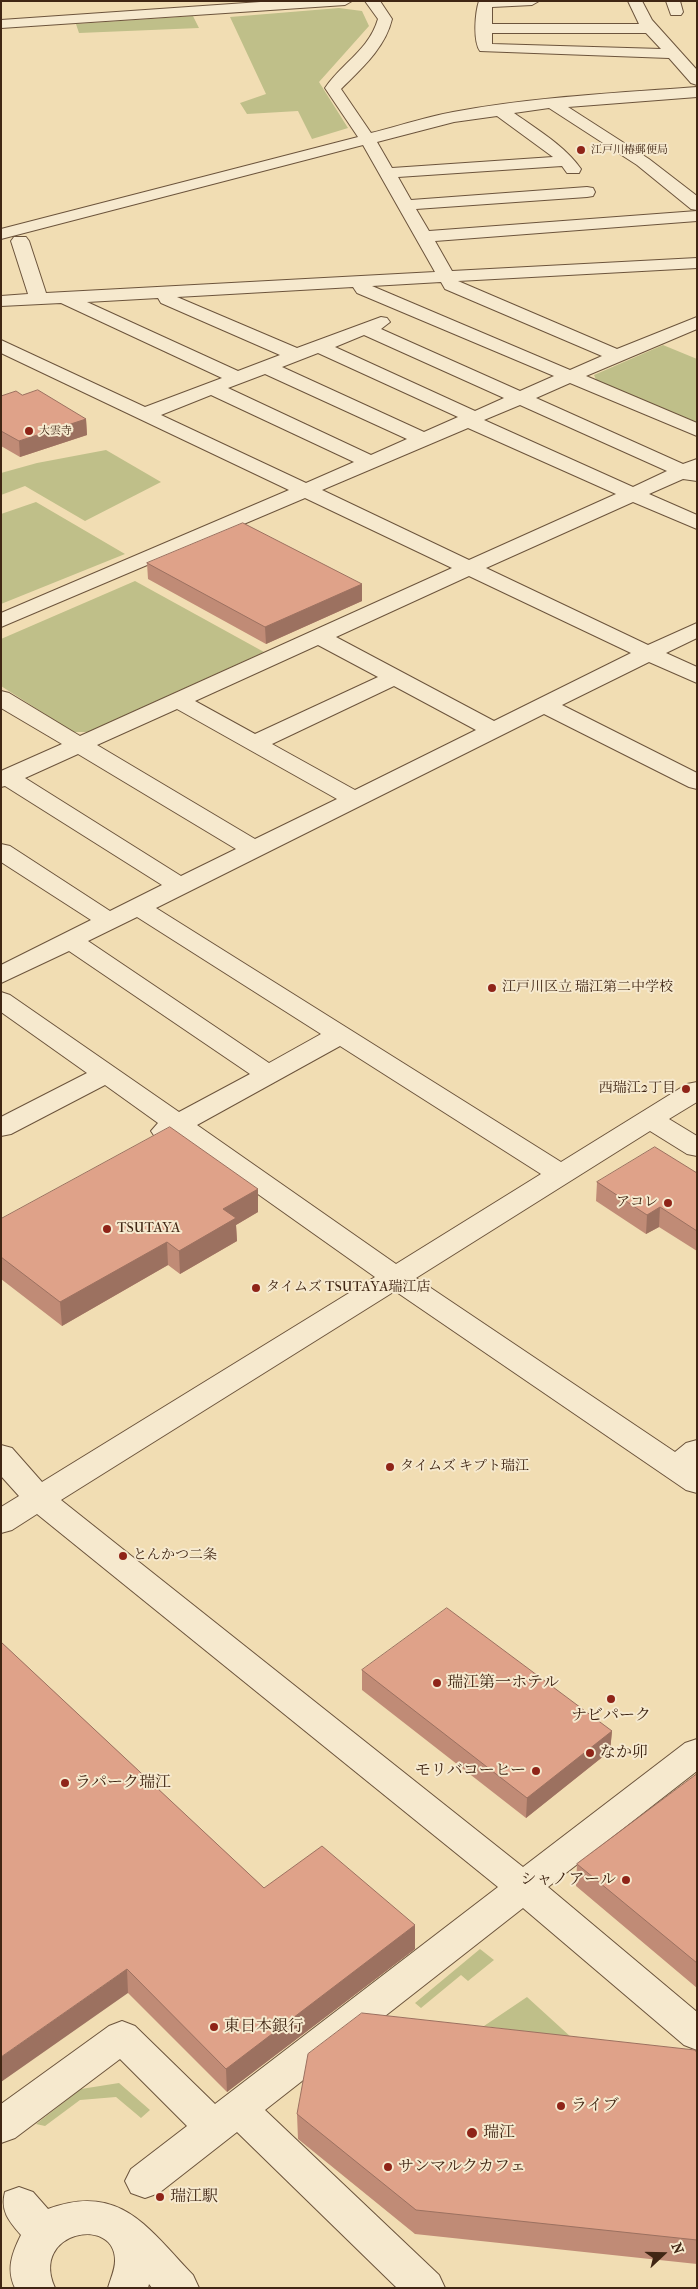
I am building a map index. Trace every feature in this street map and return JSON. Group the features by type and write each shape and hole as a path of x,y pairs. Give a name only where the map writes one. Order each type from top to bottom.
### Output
{"street":[{"path":"114,1 120,16"},
{"path":"1,24 345,1"},
{"path":"372,1 385,19 384,26 366,54 333,88 368,140 451,285 617,356"},
{"path":"532,1 485,3 485,48 675,54"},
{"path":"635,1 645,22 697,80"},
{"path":"484,29 652,28"},
{"path":"1,234 453,117 552,103 697,92"},
{"path":"552,103 642,162 697,205"},
{"path":"499,110 555,149 568,161 610,224"},
{"path":"387,173 568,161"},
{"path":"406,205 587,192"},
{"path":"424,237 697,216"},
{"path":"20,241 39,300"},
{"path":"1,301 65,299 697,262"},
{"path":"358,282 363,289 697,430"},
{"path":"167,292 167,299 296,355"},
{"path":"65,299 238,378"},
{"path":"145,414 412,310"},
{"path":"1,621 697,322"},
{"path":"364,328 520,398 692,471"},
{"path":"676,331 697,339"},
{"path":"1,346 697,676"},
{"path":"318,346 470,419 697,523"},
{"path":"266,367 422,439"},
{"path":"212,388 370,462"},
{"path":"4,778 632,494 692,471"},
{"path":"1,975 697,629"},
{"path":"318,636 494,730"},
{"path":"255,743 395,678"},
{"path":"1,698 254,849"},
{"path":"178,700 355,799"},
{"path":"544,705 697,782"},
{"path":"4,778 180,886"},
{"path":"1,851 109,921"},
{"path":"138,907 562,1175"},
{"path":"71,940 268,1074"},
{"path":"1,1000 179,1123 396,1278 690,1467"},
{"path":"142,1144 340,1035"},
{"path":"1,1128 106,1074"},
{"path":"1,1522 697,1090"},
{"path":"650,1120 697,1148"},
{"path":"1,1456 39,1499 523,1887 697,2034"},
{"path":"145,2181 697,1752"},
{"path":"1,2126 122,2037 226,2118 425,2288"},
{"path":"36,2288 31,2280 29,2264 33,2248 32,2218 58,2222 76,2216 94,2216 111,2221 125,2231 179,2288"},
{"path":"125,2231 133,2244 136,2258 134,2274 128,2288"}],"green space":[{"path":"339,8 362,11 369,26 319,82 348,128 312,139 298,111 247,114 240,103 266,94 230,17"},
{"path":"193,16 199,28 79,33 76,24"},
{"path":"663,345 697,359 697,425 597,382 594,375"},
{"path":"106,450 161,482 85,521 25,486 1,495 1,473 37,463"},
{"path":"36,502 125,554 1,604 1,514"},
{"path":"135,581 264,652 88,732 73,732 1,686 1,639"},
{"path":"480,1949 494,1960 468,1981 461,1975 421,2008 415,2003"},
{"path":"527,1997 572,2038 484,2026"},
{"path":"119,2083 150,2110 141,2118 116,2097 80,2100 45,2126 36,2124 81,2089"}],"building":[{"path":"38,390 86,419 19,441 1,431 1,396 16,391 22,395"},
{"path":"243,523 362,584 265,627 147,563"},
{"path":"170,1127 258,1189 223,1209 236,1218 179,1251 167,1242 60,1302 1,1257 1,1219"},
{"path":"655,1147 697,1173 697,1231 660,1207 647,1215 597,1182"},
{"path":"447,1608 612,1731 527,1798 362,1670"},
{"name":"ラパーク瑞江","path":"1,1642 264,1888 322,1846 415,1925 226,2069 127,1969 1,2057"},
{"path":"697,1774 697,1963 577,1864"},
{"path":"362,2013 695,2050 697,2053 697,2240 416,2210 297,2114 308,2054"}],"place":[{"name":"江戸川椿郵便局","path":"581,150"},
{"name":"大雲寺","path":"29,431"},
{"name":"江戸川区立 瑞江第二中学校","path":"492,988"},
{"name":"西瑞江2丁目","path":"686,1089"},
{"name":"アコレ","path":"668,1203"},
{"name":"TSUTAYA","path":"107,1229"},
{"name":"タイムズ TSUTAYA瑞江店","path":"256,1288"},
{"name":"タイムズ キプト瑞江","path":"390,1467"},
{"name":"とんかつ二条","path":"123,1556"},
{"name":"瑞江第一ホテル","path":"437,1683"},
{"name":"ナビパーク","path":"611,1699"},
{"name":"なか卯","path":"590,1753"},
{"name":"モリバコーヒー","path":"536,1771"},
{"name":"ラパーク瑞江","path":"65,1783"},
{"name":"シャノアール","path":"626,1880"},
{"name":"東日本銀行","path":"214,2027"},
{"name":"ライブ","path":"561,2106"},
{"name":"瑞江","path":"472,2133"},
{"name":"サンマルクカフェ","path":"388,2167"},
{"name":"瑞江駅","path":"160,2197"}]}
